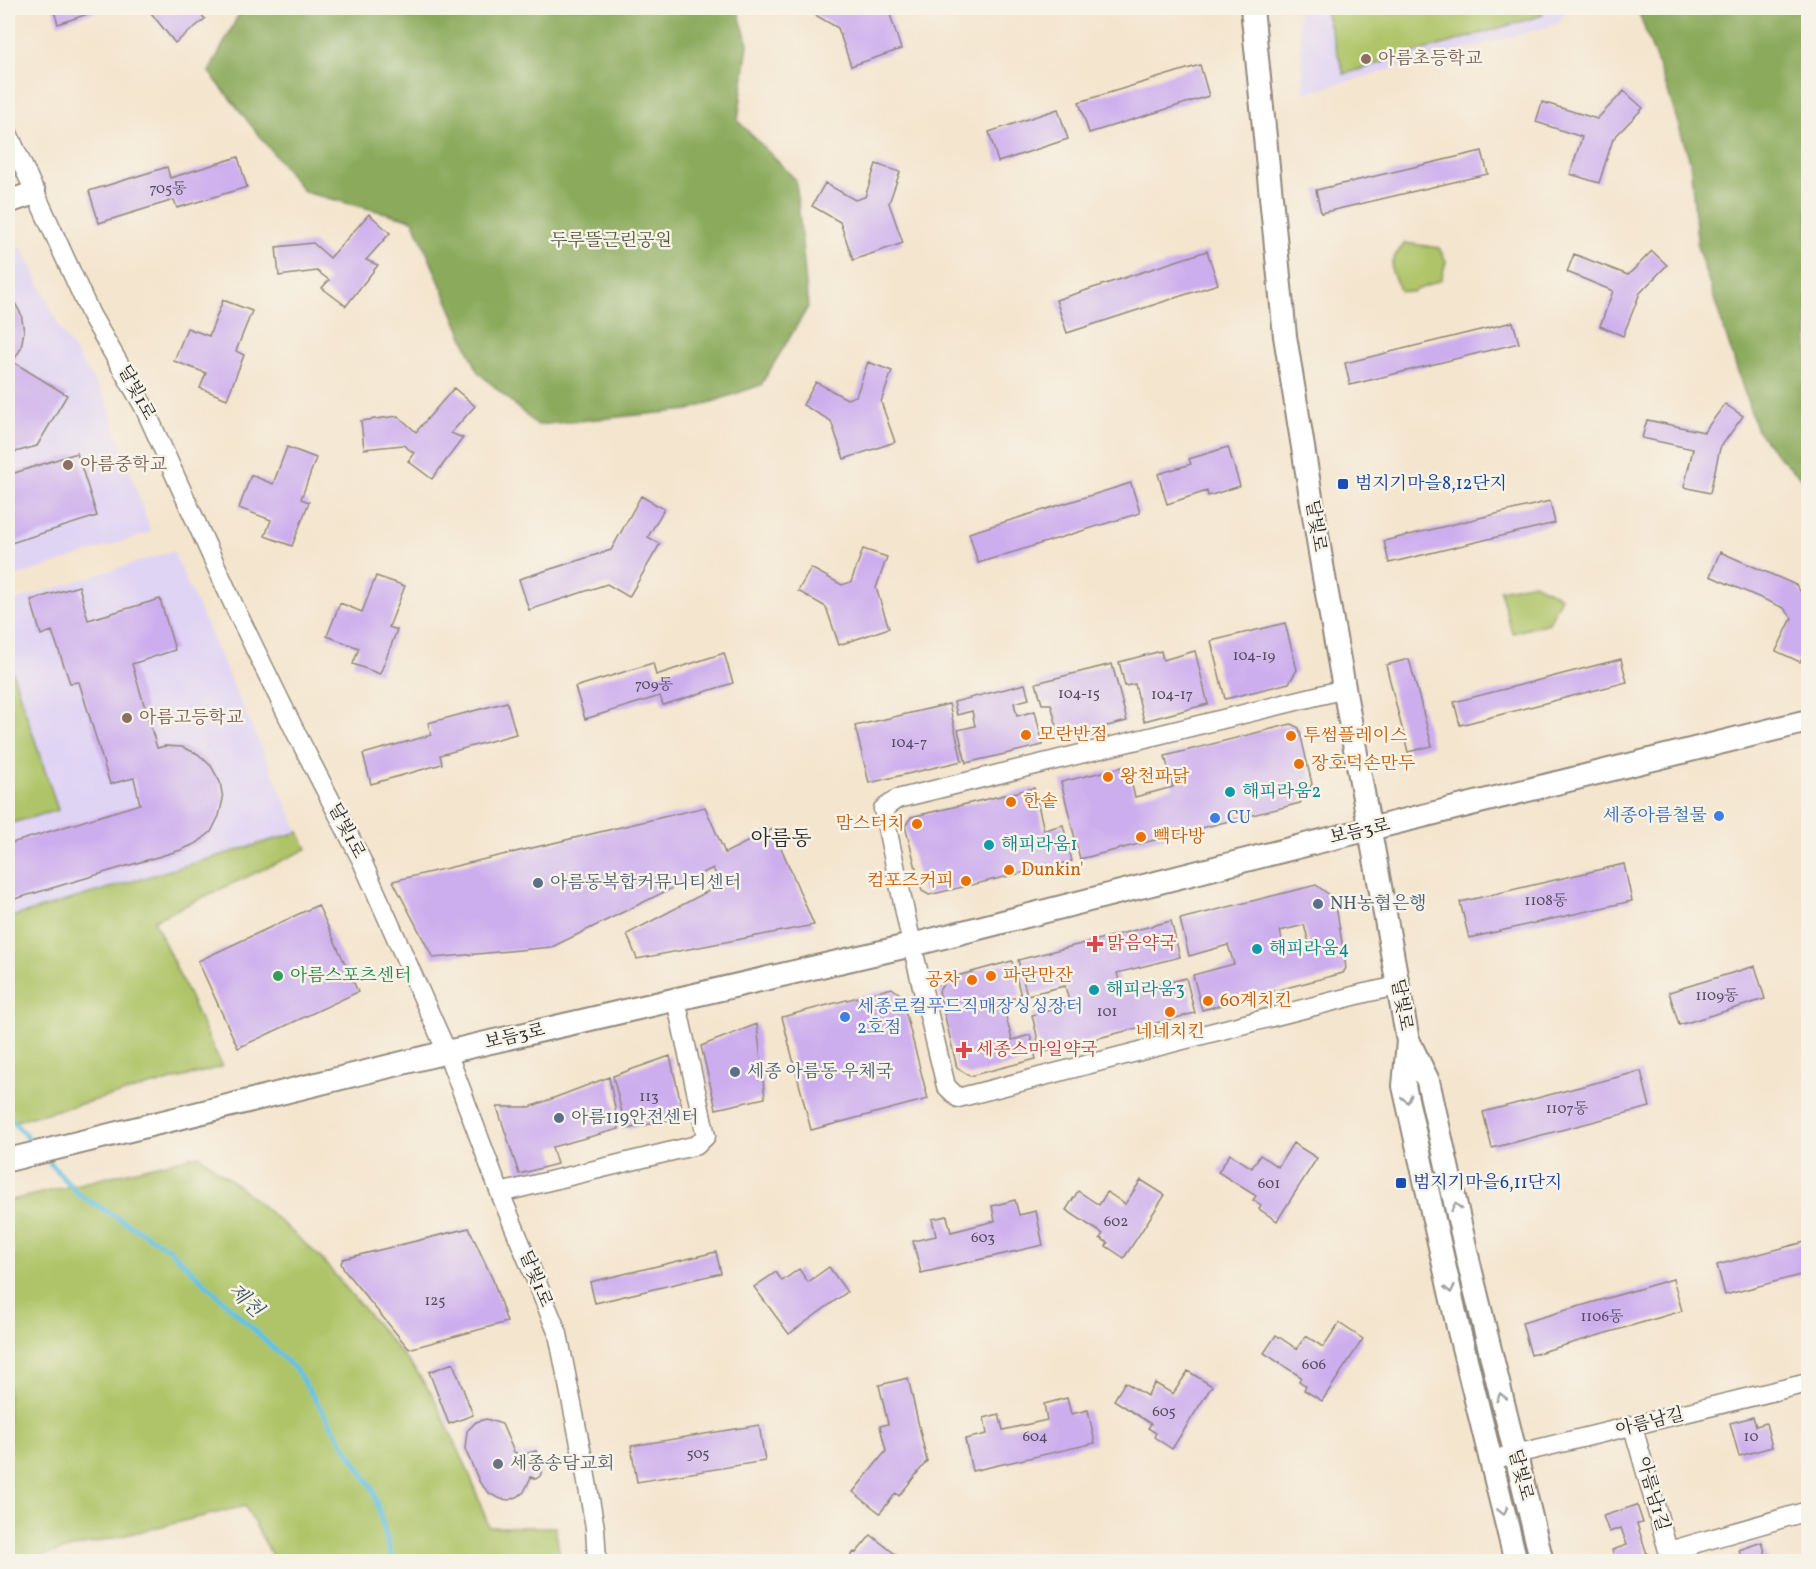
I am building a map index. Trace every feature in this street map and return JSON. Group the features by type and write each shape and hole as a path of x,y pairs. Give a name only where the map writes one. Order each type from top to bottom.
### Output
{"street":[{"name":"달빛로","path":"1252,8 1285,336 1323,578 1408,1041 1404,1086 1458,1327 1516,1562"},
{"name":"달빛1로","path":"8,133 33,193 91,315 161,441 250,639 361,859 447,1052 500,1193 558,1334 595,1528 597,1562"},
{"path":"8,202 33,193"},
{"path":"1345,689 897,799 883,809 912,945 946,1086 958,1098 1398,986"},
{"name":"보듬3로","path":"8,1160 447,1052 912,945 1317,842 1809,721"},
{"path":"500,1193 697,1145 706,1136 676,1000"},
{"name":"달빛로","path":"1408,1041 1428,1081 1459,1222 1542,1562"},
{"name":"아름남길","path":"1491,1460 1809,1383"},
{"name":"아름남1길","path":"1633,1427 1670,1556"},
{"path":"1670,1556 1809,1511"}],"shaded area":[{"name":"아름초등학교","path":"1298,8 1570,8 1555,25 1304,93"},
{"name":"아름중학교","path":"8,243 23,249 62,332 105,398 151,532 8,579"},
{"name":"아름고등학교","path":"173,551 299,832 8,918 8,603"}],"green space":[{"name":"두루뜰근린공원","path":"242,8 737,8 748,44 738,121 796,180 808,307 761,385 689,410 537,425 478,372 413,220 304,192 209,72"},
{"name":"아름초등학교","path":"1324,8 1541,8 1543,15 1344,74"},
{"path":"1637,8 1808,8 1808,485 1770,447 1756,428 1698,249 1690,161"},
{"path":"1405,243 1439,248 1446,261 1441,280 1412,292 1401,291 1391,266"},
{"path":"1534,583 1561,597 1549,623 1512,633 1500,590"},
{"path":"8,659 58,810 8,824"},
{"path":"299,832 307,849 154,920 222,1067 8,1123 8,918"},
{"path":"199,1155 257,1201 319,1256 416,1371 433,1396 467,1468 489,1527 555,1527 561,1561 275,1561 245,1506 19,1561 8,1561 8,1201"}],"building":[{"path":"53,8 105,8 58,24"},
{"path":"147,8 196,8 205,19 175,43"},
{"path":"813,8 888,8 901,49 851,66 838,28 810,12"},
{"path":"1200,65 1209,96 1089,133 1079,102"},
{"path":"1624,91 1643,108 1613,139 1599,183 1570,174 1582,137 1536,122 1542,102 1597,119"},
{"path":"1058,109 1068,139 998,162 989,132"},
{"path":"1482,151 1488,174 1321,213 1316,190"},
{"path":"238,157 247,187 177,208 174,200 99,223 89,191 167,167 170,178"},
{"path":"876,164 900,172 889,203 903,243 853,260 840,222 812,206 825,183 855,200 865,197"},
{"path":"369,214 390,233 366,260 378,265 346,306 322,288 329,280 317,271 279,276 276,247 313,243 330,258"},
{"path":"1207,251 1218,284 1067,333 1056,300"},
{"path":"1652,251 1667,265 1640,293 1623,336 1600,326 1613,291 1567,272 1574,254 1628,275"},
{"path":"8,294 21,314 24,331 21,348 13,362 67,395 37,446 8,454"},
{"path":"223,300 252,311 236,351 244,355 227,399 200,388 206,373 174,361 187,328 209,336"},
{"path":"1513,322 1519,343 1350,385 1345,363"},
{"path":"868,362 892,371 881,402 895,442 844,459 831,421 803,405 816,382 847,399 856,396"},
{"path":"454,388 475,406 451,433 463,438 432,479 408,461 414,453 403,445 364,449 361,421 398,416 416,432"},
{"path":"1725,404 1743,416 1720,448 1710,493 1684,487 1693,449 1642,438 1647,420 1704,432"},
{"path":"287,447 316,458 301,499 309,502 292,546 265,536 271,520 239,508 251,475 273,484"},
{"path":"1228,447 1240,486 1208,496 1207,491 1167,504 1158,474 1191,464 1189,459"},
{"path":"77,453 97,516 8,544 8,475"},
{"path":"1131,483 1140,513 978,563 969,533"},
{"path":"641,496 664,509 648,537 660,544 629,597 607,584 529,610 519,579 611,550"},
{"path":"1550,501 1555,523 1389,563 1384,541"},
{"path":"863,549 887,557 876,588 889,628 839,645 826,607 798,591 811,568 842,585 851,582"},
{"path":"1720,552 1796,585 1805,598 1808,596 1808,646 1800,662 1776,651 1792,618 1784,608 1710,576"},
{"path":"376,576 405,586 389,627 397,630 380,674 353,664 359,648 327,636 340,603 362,612"},
{"path":"79,586 88,620 160,599 175,650 132,664 157,748 182,747 198,754 211,766 220,782 223,799 219,816 211,832 197,843 181,850 8,901 8,844 140,804 134,778 110,784 79,682 70,683 52,631 41,635 31,600"},
{"path":"1285,623 1297,670 1289,683 1225,699 1211,641"},
{"path":"1161,651 1163,660 1195,651 1208,704 1144,721 1135,684 1125,686 1119,662"},
{"path":"724,653 733,683 663,705 660,696 585,719 575,687 653,663 656,675"},
{"path":"1409,659 1432,746 1408,752 1386,665"},
{"path":"1621,659 1627,682 1460,725 1454,702"},
{"path":"1112,664 1127,721 1060,738 1051,704 1042,704 1036,683"},
{"path":"1025,684 1029,699 1014,703 1017,716 1035,711 1043,745 966,763 958,730 975,726 972,711 957,715 954,702"},
{"path":"507,702 516,734 440,755 442,764 371,784 363,754 431,735 428,723"},
{"path":"949,704 962,761 869,783 855,726"},
{"name":"해피라움2","path":"1291,724 1299,728 1312,784 1300,803 1080,859 1061,782 1127,766 1135,797 1173,787 1165,756"},
{"name":"해피라움1","path":"1034,788 1044,830 1063,825 1072,861 929,895 922,891 905,826 911,817"},
{"name":"아름동복합커뮤니티센터","path":"705,807 725,853 773,829 814,925 637,959 627,934 720,885 713,868 552,947 433,958 393,881"},
{"path":"1624,864 1632,901 1469,938 1460,902"},
{"name":"해피라움4","path":"1316,885 1335,899 1346,968 1343,973 1202,1010 1193,975 1234,964 1228,945 1189,956 1180,919","holes":["1304,925 1310,946 1285,952 1280,931"]},
{"name":"아름스포츠센터","path":"318,905 358,992 238,1048 198,961"},
{"name":"해피라움3","path":"1171,921 1180,957 1117,973 1123,994 1186,978 1195,1013 1041,1053 1032,1015 1070,1005 1065,986 1027,995 1018,960"},
{"path":"1012,961 1021,996 1002,1001 1012,1040 1030,1035 1036,1059 970,1076 957,1068 939,991 946,979"},
{"path":"1755,966 1765,999 1679,1025 1669,992"},
{"path":"892,988 901,995 928,1099 811,1130 782,1017"},
{"name":"세종 아름동 우체국","path":"757,1024 765,1098 716,1109 701,1046"},
{"path":"670,1056 684,1117 626,1129 613,1076"},
{"path":"1641,1071 1650,1107 1492,1148 1483,1112"},
{"name":"아름119안전센터","path":"609,1077 619,1129 552,1147 557,1164 519,1174 497,1107 530,1107"},
{"path":"1293,1143 1317,1158 1277,1221 1259,1209 1261,1205 1253,1200 1256,1196 1218,1172 1230,1154 1252,1168 1260,1155 1278,1167"},
{"path":"1141,1180 1165,1195 1124,1258 1106,1246 1108,1243 1100,1238 1103,1234 1066,1210 1078,1191 1099,1205 1107,1192 1125,1204"},
{"path":"1015,1200 1019,1215 1036,1211 1043,1245 921,1273 913,1241 936,1236 932,1219 947,1216 951,1232 995,1221 992,1206"},
{"path":"469,1228 493,1280 507,1322 409,1349 344,1270 341,1263 343,1259"},
{"path":"1805,1242 1808,1273 1725,1295 1717,1265"},
{"path":"716,1252 721,1273 595,1303 590,1282"},
{"path":"829,1267 847,1292 789,1334 754,1287 776,1272 782,1281 799,1269 808,1282"},
{"path":"1673,1279 1682,1311 1531,1355 1522,1323"},
{"path":"1339,1323 1363,1339 1322,1401 1304,1390 1306,1386 1299,1381 1301,1377 1264,1353 1276,1335 1297,1349 1306,1336 1323,1347"},
{"path":"453,1363 473,1415 449,1424 429,1372"},
{"path":"1188,1371 1212,1386 1172,1449 1154,1437 1156,1433 1148,1428 1151,1424 1114,1400 1125,1382 1147,1396 1155,1383 1173,1394"},
{"path":"908,1378 927,1461 899,1496 896,1493 880,1513 853,1492 886,1451 880,1426 888,1424 879,1385"},
{"path":"1067,1398 1071,1414 1088,1410 1095,1443 972,1471 965,1439 987,1434 984,1418 999,1414 1003,1430 1047,1420 1044,1404"},
{"path":"1753,1417 1756,1426 1766,1423 1772,1447 1739,1456 1730,1423"},
{"path":"486,1419 502,1424 514,1452 521,1455 536,1451 542,1471 536,1479 531,1477 524,1492 509,1500 490,1494 480,1483 465,1449 467,1431 476,1422"},
{"path":"759,1425 765,1461 637,1482 631,1446"},
{"path":"1637,1505 1643,1523 1637,1524 1647,1554 1624,1562 1616,1562 1612,1550 1627,1545 1621,1528 1609,1532 1603,1516"},
{"path":"871,1535 900,1558 897,1562 847,1561"},
{"path":"1762,1542 1768,1562 1730,1562 1729,1559 1741,1556 1739,1550"}],"waterway":[{"name":"제천","path":"8,1116 35,1146"},
{"name":"제천","path":"45,1157 78,1194 168,1248 296,1370 373,1489 393,1562"}],"place":[{"name":"아름초등학교","path":"1366,59"},
{"name":"아름중학교","path":"68,465"},
{"name":"범지기마을8,12단지","path":"1343,484"},
{"name":"아름고등학교","path":"127,718"},
{"name":"모란반점","path":"1026,735"},
{"name":"투썸플레이스","path":"1291,736"},
{"name":"장호덕손만두","path":"1299,764"},
{"name":"왕천파닭","path":"1108,777"},
{"name":"해피라움2","path":"1230,792"},
{"name":"한솥","path":"1011,802"},
{"name":"세종아름철물","path":"1719,816"},
{"name":"CU","path":"1215,818"},
{"name":"맘스터치","path":"917,824"},
{"name":"빽다방","path":"1141,837"},
{"name":"해피라움1","path":"989,845"},
{"name":"Dunkin'","path":"1009,870"},
{"name":"컴포즈커피","path":"966,881"},
{"name":"아름동복합커뮤니티센터","path":"538,883"},
{"name":"NH농협은행","path":"1318,904"},
{"name":"맑음약국","path":"1095,944"},
{"name":"해피라움4","path":"1257,949"},
{"name":"아름스포츠센터","path":"278,976"},
{"name":"파란만잔","path":"991,976"},
{"name":"공차","path":"972,980"},
{"name":"해피라움3","path":"1094,990"},
{"name":"60계치킨","path":"1208,1001"},
{"name":"네네치킨","path":"1170,1012"},
{"name":"세종로컬푸드직매장싱싱장터 2호점","path":"845,1017"},
{"name":"세종스마일약국","path":"964,1050"},
{"name":"세종 아름동 우체국","path":"735,1072"},
{"name":"아름119안전센터","path":"559,1118"},
{"name":"범지기마을6,11단지","path":"1401,1183"},
{"name":"세종송담교회","path":"498,1464"}],"district":[{"name":"아름동","path":"781,839"}]}
